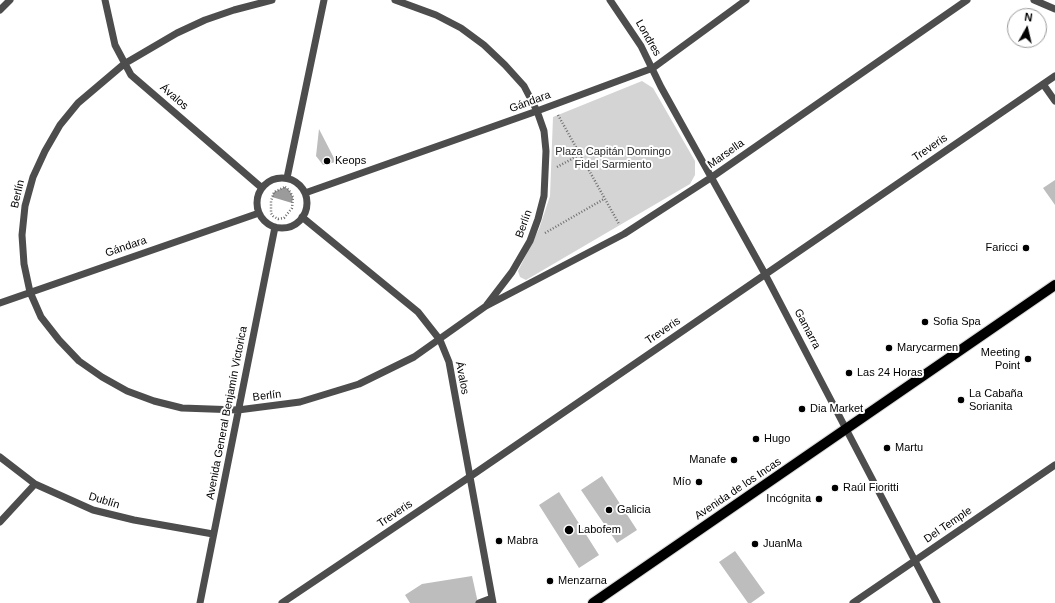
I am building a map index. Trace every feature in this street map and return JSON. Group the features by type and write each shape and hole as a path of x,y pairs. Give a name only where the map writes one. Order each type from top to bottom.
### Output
{"main road":[{"name":"Avenida de los Incas","path":"592,603 1055,285"}],"street":[{"path":"0,10 10,0"},
{"name":"Ávalos","path":"105,0 115,45 131,75 262,188"},
{"name":"Berlín","path":"272,0 234,10 205,20 156,44 124,64 78,103 60,125 44,151 33,177 25,206 22,235 24,264 30,292 41,317 58,340 79,361 102,377 127,391 154,401 182,408 238,410 300,402 330,395 387,372 440,340 486,306 512,272 530,242 544,196 546,172 544,131 537,111 524,86 484,45 461,28 436,15 395,0"},
{"path":"287,178 324,0"},
{"name":"Londres","path":"610,0 628,25 653,68"},
{"name":"Gándara","path":"305,193 553,106 653,68 746,0"},
{"name":"Marsella","path":"486,306 624,234 712,177 967,0"},
{"path":"1034,0 1055,9"},
{"name":"Gamarra","path":"653,68 847,428 937,603"},
{"name":"Treveris","path":"282,603 468,478 1055,76"},
{"path":"1044,84 1055,101"},
{"path":"287,178 298,184 305,193 307,206 302,217 290,226 275,227 265,222 259,212 257,200 262,188 273,179 287,178"},
{"name":"Gándara","path":"0,303 259,212"},
{"name":"Ávalos","path":"302,217 418,312 440,340 449,362 468,478 492,600"},
{"name":"Avenida General Benjamín Victorica","path":"200,603 275,227"},
{"name":"Dublín","path":"0,457 35,484 93,510 134,520 213,534"},
{"name":"Del Temple","path":"853,603 1055,464"},
{"path":"0,522 35,484"},
{"path":"479,603 492,600"}],"path":[{"path":"553,106 582,154 604,199 624,234"},
{"path":"546,172 582,154"},
{"path":"284,187 289,190 293,197 292,208 289,214 284,218 278,219 271,213 271,202 274,192 284,187"},
{"path":"530,242 604,199"}],"green space":[{"name":"Plaza Capitán Domingo Fidel Sarmiento","path":"642,81 653,88 695,161 695,175 690,184 526,280 520,277 518,271 539,229 550,196 553,117"}],"shaded area":[{"path":"285,187 289,190 293,197 292,203 272,197 274,192"}],"building":[{"path":"319,129 336,162 323,165 316,156"},
{"path":"1055,180 1055,205 1043,188"},
{"name":"Galicia","path":"602,476 637,530 617,543 581,490"},
{"name":"Labofem","path":"559,492 599,555 579,568 539,505"},
{"path":"735,551 765,593 751,603 748,603 719,562"},
{"path":"472,576 478,603 410,603 405,595 422,584"}],"place":[{"name":"Keops","path":"327,161"},
{"name":"Faricci","path":"1026,248"},
{"name":"Sofia Spa","path":"925,322"},
{"name":"Marycarmen","path":"889,348"},
{"name":"Meeting Point","path":"1028,359"},
{"name":"Las 24 Horas","path":"849,373"},
{"name":"La Cabaña Sorianita","path":"961,400"},
{"name":"Dia Market","path":"802,409"},
{"name":"Hugo","path":"756,439"},
{"name":"Martu","path":"887,448"},
{"name":"Manafe","path":"734,460"},
{"name":"Mío","path":"699,482"},
{"name":"Raúl Fioritti","path":"835,488"},
{"name":"Incógnita","path":"819,499"},
{"name":"Galicia","path":"609,510"},
{"name":"Labofem","path":"569,530"},
{"name":"Mabra","path":"499,541"},
{"name":"JuanMa","path":"755,544"},
{"name":"Menzarna","path":"550,581"}]}
